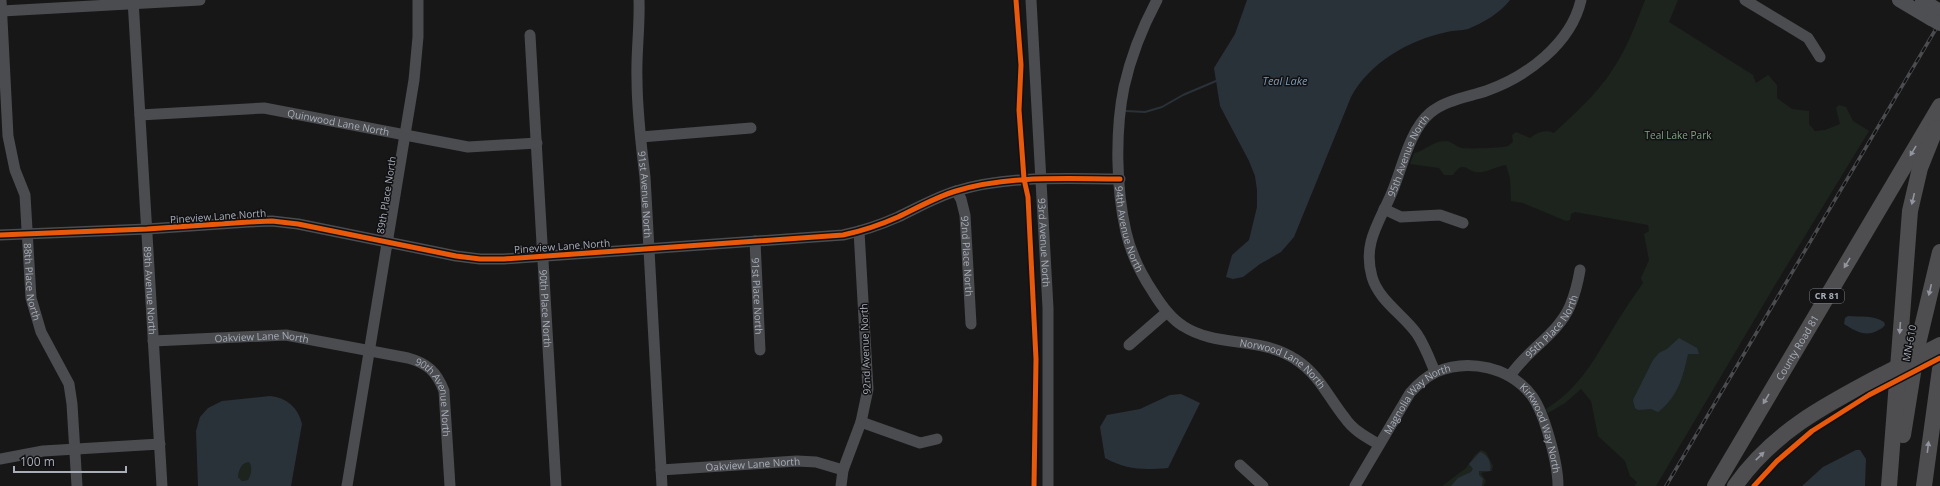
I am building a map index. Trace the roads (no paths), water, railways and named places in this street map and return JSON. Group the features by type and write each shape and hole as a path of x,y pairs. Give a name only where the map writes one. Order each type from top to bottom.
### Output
{"highway":[{"name":"County Road 81","path":"1715,486 1940,106"},
{"path":"1889,486 1910,212 1920,168 1940,120"},
{"name":"MN-610","path":"1897,486 1902,436 1916,356 1940,252"},
{"path":"1735,486 1747,469 1792,427 1816,411 1940,345"},
{"path":"1924,486 1940,369"}],"main road":[{"path":"1899,0 1937,15"},
{"path":"1922,0 1937,15"}],"street":[{"path":"1,6 200,0"},
{"name":"89th Place North","path":"347,486 405,134 417,52 418,0"},
{"name":"91st Avenue North","path":"639,0 640,27 637,80 650,249 662,486"},
{"name":"93rd Avenue North","path":"1031,0 1042,178 1048,315 1048,486"},
{"name":"94th Avenue North","path":"1157,0 1136,43 1124,89 1119,136 1120,179 1123,214 1132,250 1144,278 1168,312"},
{"name":"95th Avenue North","path":"1435,372 1417,334 1379,292 1373,279 1369,252 1371,238 1398,180 1412,140 1422,122 1430,113 1441,106 1493,88 1515,78 1534,65 1564,36 1574,21 1581,0"},
{"path":"1745,0 1808,38 1820,57"},
{"name":"89th Avenue North","path":"133,2 162,486"},
{"name":"88th Place North","path":"1,6 10,148 15,170 25,195 31,298 41,332 69,384 72,404 77,486"},
{"name":"90th Place North","path":"530,35 544,256 556,486"},
{"name":"Quinwood Lane North","path":"140,115 264,108 468,147 537,143"},
{"path":"641,137 751,128"},
{"name":"Pineview Lane North","path":"0,235 147,229 272,221 298,224 480,259 544,256 843,235 880,224 956,191 1005,180 1042,178 1120,179"},
{"name":"92nd Place North","path":"956,191 961,199 966,215 971,324"},
{"path":"1384,209 1401,217 1440,215 1463,223"},
{"name":"92nd Avenue North","path":"841,486 844,470 861,422 868,389 859,231"},
{"name":"91st Place North","path":"755,242 760,350"},
{"name":"95th Place North","path":"1510,376 1527,355 1561,320 1570,307 1580,270"},
{"path":"1129,345 1168,312"},
{"name":"Norwood Lane North","path":"1168,312 1181,325 1195,333 1209,338 1262,345 1279,350 1295,358 1309,369 1321,382 1351,426 1378,444"},
{"name":"Oakview Lane North","path":"153,341 286,335 369,350"},
{"name":"90th Avenue North","path":"369,350 418,361 426,365 440,380 445,401 450,486"},
{"name":"Magnolia Way North","path":"1355,486 1378,444 1410,393 1421,382 1435,372 1455,367 1470,366 1494,369 1510,376"},
{"name":"Kirkwood Way North","path":"1510,376 1531,396 1541,414 1556,465 1558,486"},
{"path":"861,422 920,443 937,439"},
{"path":"0,459 23,453 160,444"},
{"name":"Oakview Lane North","path":"661,470 797,461 816,462 844,470"},
{"path":"1240,465 1263,486"}],"water":[{"name":"Teal Lake","path":"1247,0 1510,0 1491,17 1479,24 1468,29 1449,31 1418,41 1392,55 1368,74 1351,97 1294,237 1281,252 1260,264 1243,277 1233,279 1226,277 1232,255 1249,240 1257,207 1257,190 1255,176 1249,161 1220,106 1214,68 1235,34"},
{"path":"1848,316 1876,318 1884,322 1885,325 1873,333 1864,333 1852,329 1844,324 1845,318"},
{"path":"1679,338 1697,348 1699,354 1688,354 1679,386 1665,406 1658,412 1651,409 1638,410 1635,408 1633,400 1653,360 1659,353 1667,349"},
{"path":"1181,394 1200,403 1168,468 1151,469 1128,467 1105,458 1100,427 1107,415 1140,409 1170,395"},
{"path":"270,396 287,401 295,408 302,424 291,486 198,486 196,431 200,417 208,408 222,401","holes":["249,462 251,466 250,476 248,480 242,481 238,477 239,472 241,467"]},
{"path":"1856,450 1860,450 1866,459 1865,486 1802,486 1823,467"},
{"path":"1480,452 1487,457 1490,465 1490,471 1479,471 1479,475 1483,479 1482,486 1451,486 1458,478 1471,472 1473,469 1469,464"}],"waterway":[{"path":"1126,111 1145,112 1162,107 1183,95 1216,81"}],"railway":[{"path":"1666,486 1940,22"}],"park label":[{"name":"Teal Lake Park","path":"1678,135"}]}
